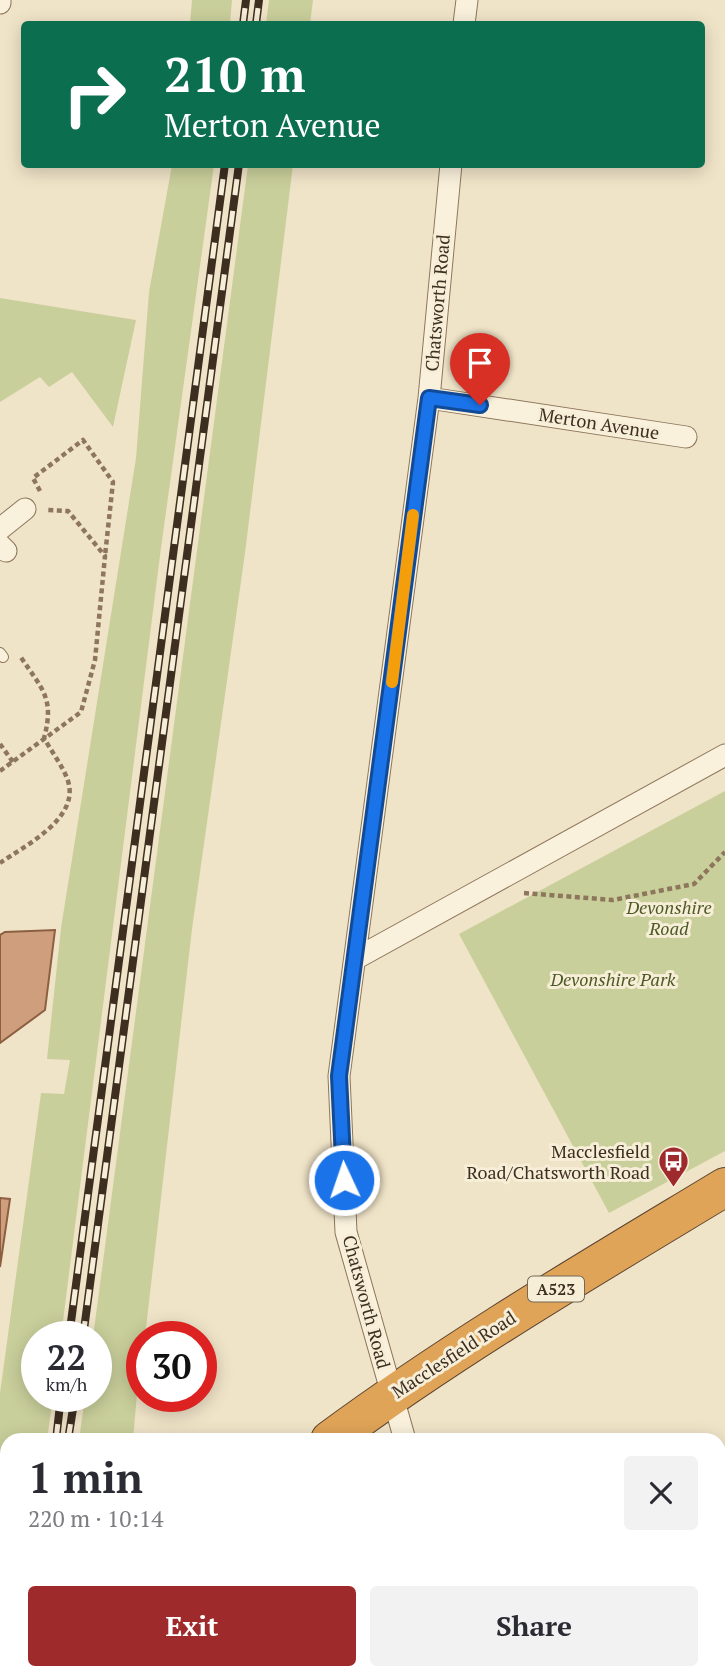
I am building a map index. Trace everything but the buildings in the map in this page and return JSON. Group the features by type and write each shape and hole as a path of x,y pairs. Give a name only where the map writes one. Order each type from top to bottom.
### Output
{"highway":[{"name":"Macclesfield Road","path":"340,1433 390,1396 531,1304 725,1187"}],"street":[{"path":"464,21 467,0"},
{"name":"Chatsworth Road","path":"403,1433 346,1233 339,1076 429,398 451,168"},
{"name":"Merton Avenue","path":"429,398 686,437"},
{"path":"0,529 24,509"},
{"path":"355,959 725,755"}],"path":[{"path":"0,771 81,712 94,660 113,482 83,440 33,478 43,496 24,509"},
{"path":"24,509 68,511 105,556"},
{"path":"0,863 49,828 66,808 69,782 44,738 51,714 48,699 15,649 2,655"},
{"path":"0,744 13,762"},
{"path":"483,889 613,900 694,884 725,852"}],"green space":[{"path":"192,0 232,0 230,21 190,21"},
{"path":"269,0 313,0 310,21 266,21"},
{"path":"171,168 214,168 161,548 63,1321 21,1321 21,1412 51,1412 48,1433 0,1433 0,1393 41,1093 64,1094 70,1060 47,1059 61,928 136,458 149,292"},
{"path":"248,168 293,168 245,553 192,929 147,1321 126,1321 126,1412 135,1412 134,1433 80,1433 83,1412 112,1412 112,1321 95,1321"},
{"path":"0,298 136,320 113,427 72,372 49,387 40,377 0,402"},
{"name":"Devonshire Park","path":"725,791 725,1151 609,1213 459,934"}],"railway":[{"path":"243,21 246,0"},
{"path":"256,21 259,0"},
{"path":"71,1321 224,168"},
{"path":"85,1321 238,168"},
{"path":"57,1433 59,1412"},
{"path":"69,1433 72,1412"}],"slow traffic":[{"path":"392,682 413,515"}],"place":[{"name":"Macclesfield Road/Chatsworth Road","path":"673,1189"}],"route":[{"path":"344,1180 339,1076 429,398 480,405"}],"park label":[{"name":"Devonshire Road","path":"669,918"}]}
